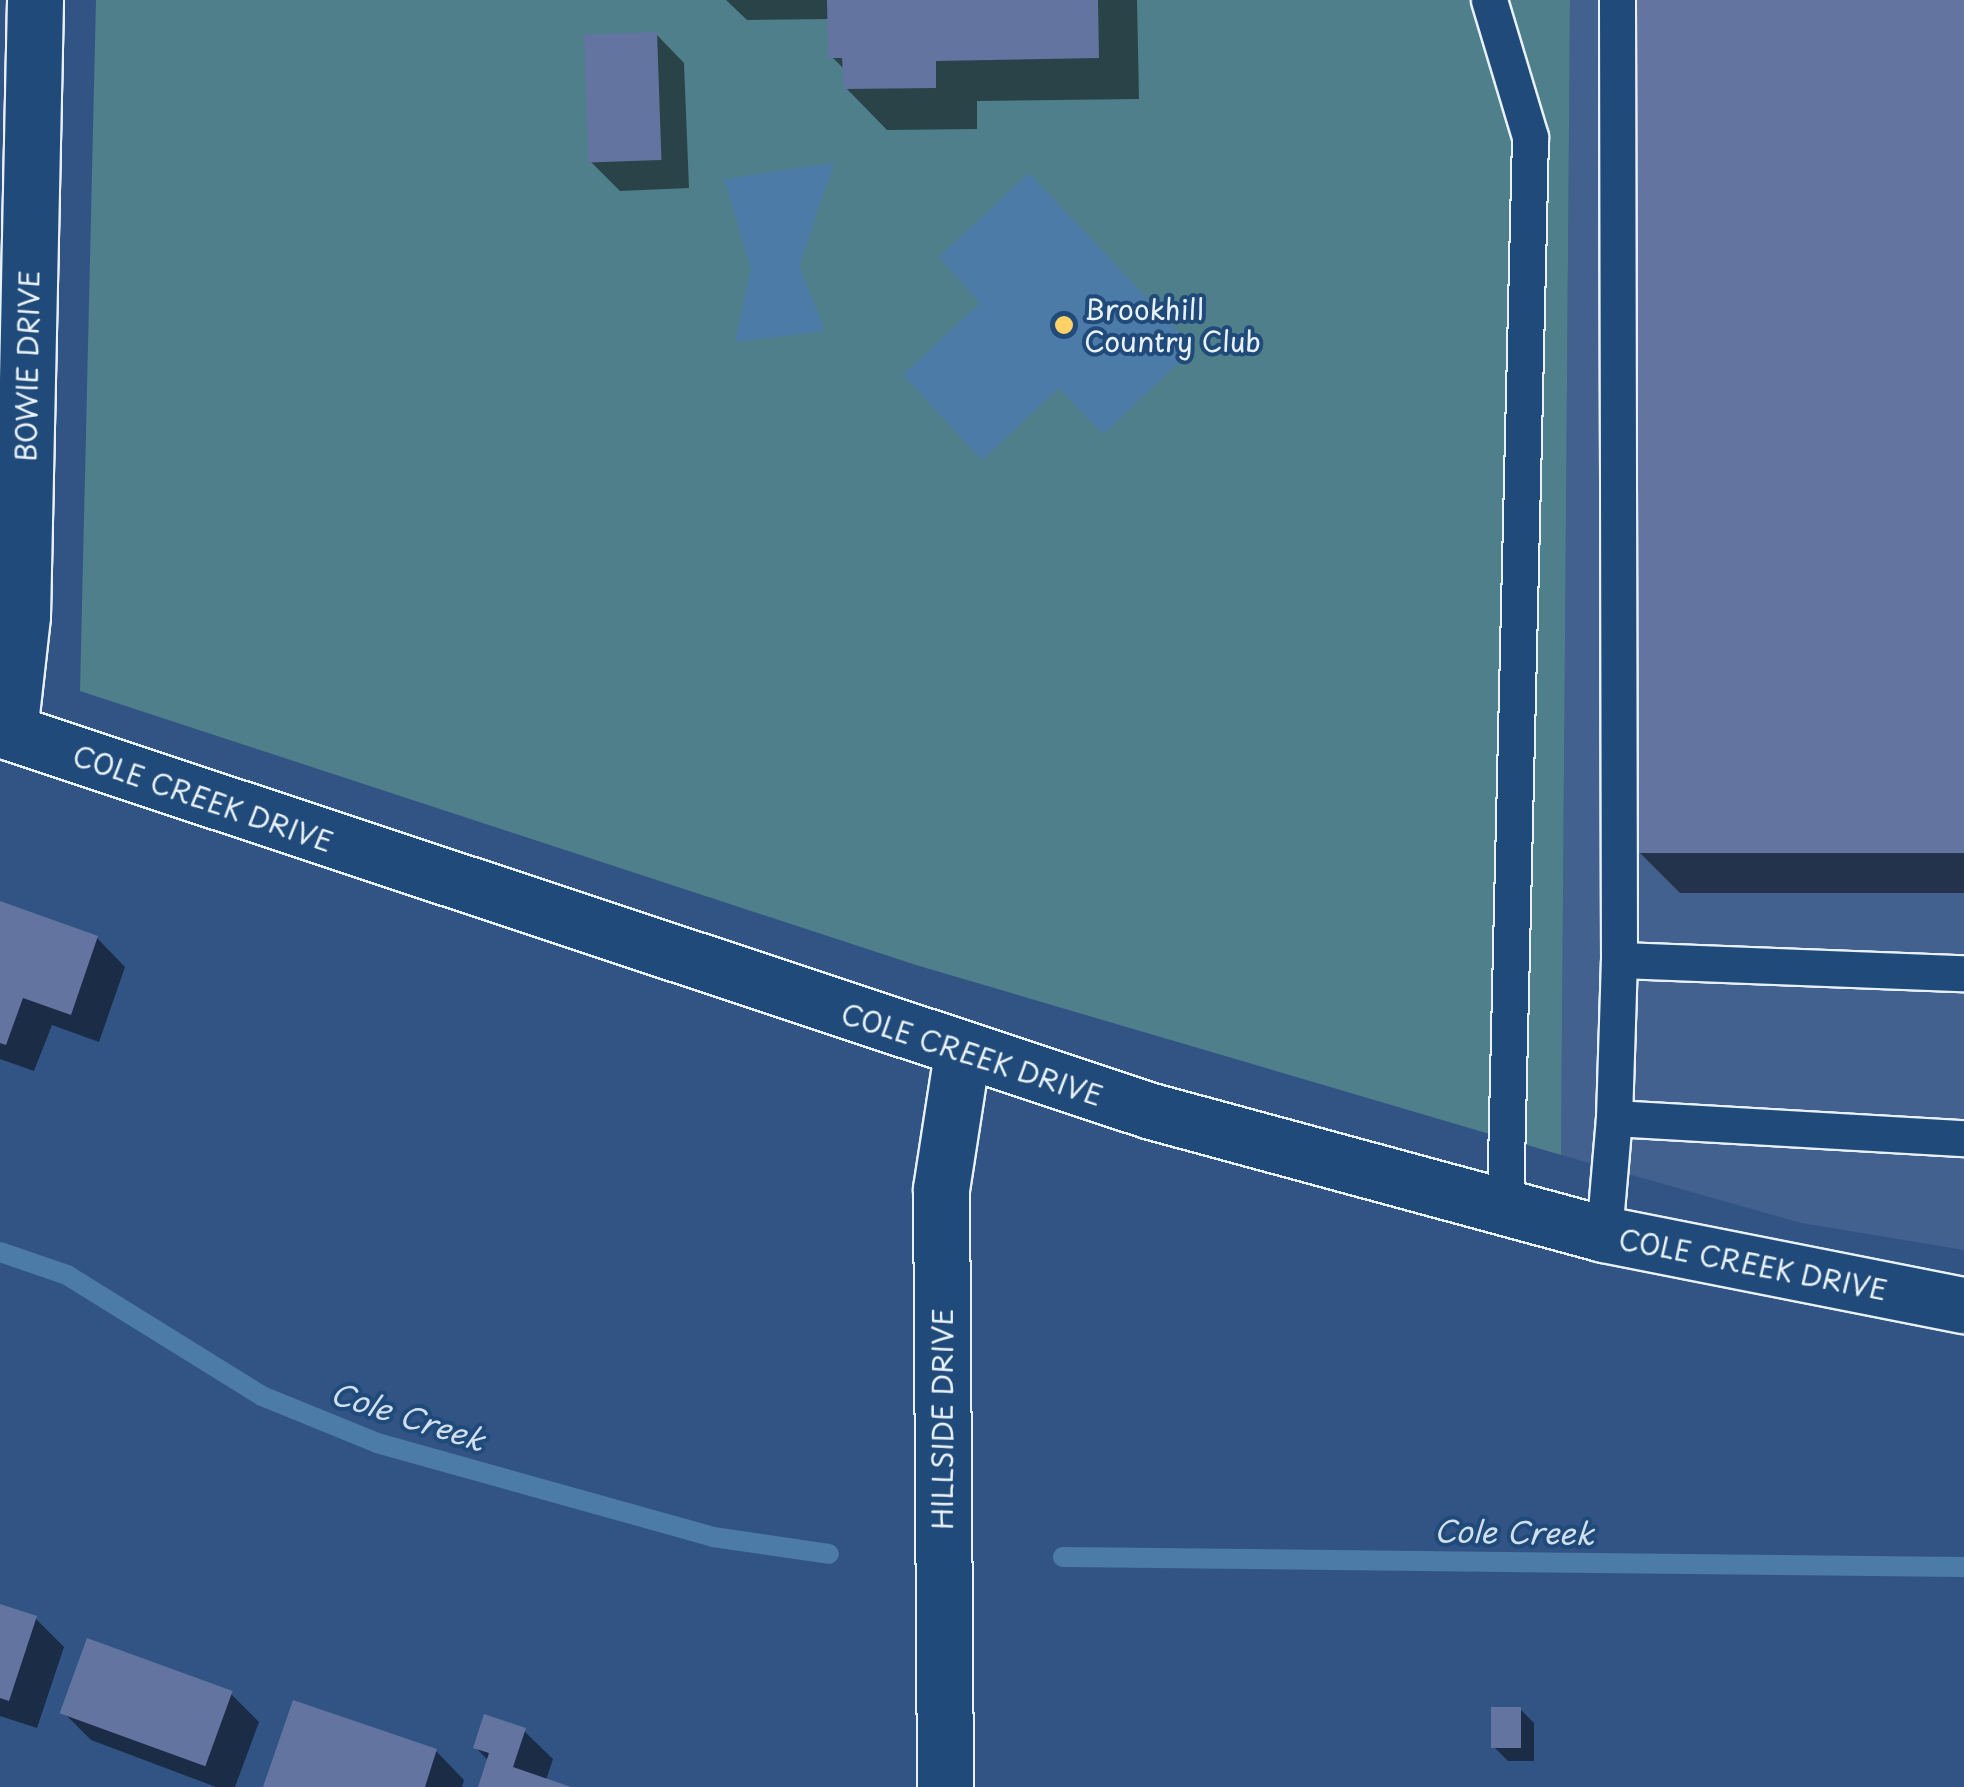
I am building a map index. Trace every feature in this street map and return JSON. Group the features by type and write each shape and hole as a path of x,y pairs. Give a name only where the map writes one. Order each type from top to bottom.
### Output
{"street":[{"name":"BOWIE DRIVE","path":"4,731 22,616 35,0"},
{"name":"COLE CREEK DRIVE","path":"4,731 962,1053 1604,1234 1964,1305"},
{"name":"HILLSIDE DRIVE","path":"944,1787 941,1189 962,1053"}],"lane":[{"path":"1489,0 1530,137 1505,1208"},
{"path":"1604,1234 1614,1118 1619,960 1617,0"},
{"path":"1619,960 1964,973"},
{"path":"1614,1118 1964,1138"}],"shaded area":[{"path":"1570,0 1964,0 1964,1250 1801,1223 1561,1155"},
{"path":"834,163 799,266 825,331 735,342 751,268 724,179"},
{"name":"Brookhill Country Club","path":"1029,173 1194,348 1103,434 1059,388 982,460 903,375 980,303 939,257"}],"green space":[{"name":"Brookhill Country Club","path":"96,0 1570,0 1561,1155 916,965 80,691"}],"building":[{"path":"827,0 1098,0 1099,58 936,61 936,88 844,89 842,58 828,58"},
{"path":"1635,0 1964,0 1964,853 1635,853"},
{"path":"657,32 661,160 589,162 584,35"},
{"path":"0,901 98,936 71,1015 23,998 6,1045 0,1043"},
{"path":"0,1604 37,1616 9,1701 0,1698"},
{"path":"87,1638 233,1691 205,1766 60,1713"},
{"path":"293,1700 437,1749 425,1787 263,1787"},
{"path":"1491,1707 1521,1707 1521,1748 1491,1748"},
{"path":"484,1714 526,1728 513,1767 571,1787 478,1787 489,1753 473,1748"}],"waterway":[{"name":"Cole Creek","path":"0,1252 67,1275 262,1396 377,1443 713,1537 829,1554"},
{"name":"Cole Creek","path":"1063,1557 1964,1567"}],"place":[{"name":"Brookhill Country Club","path":"1064,325"}]}
